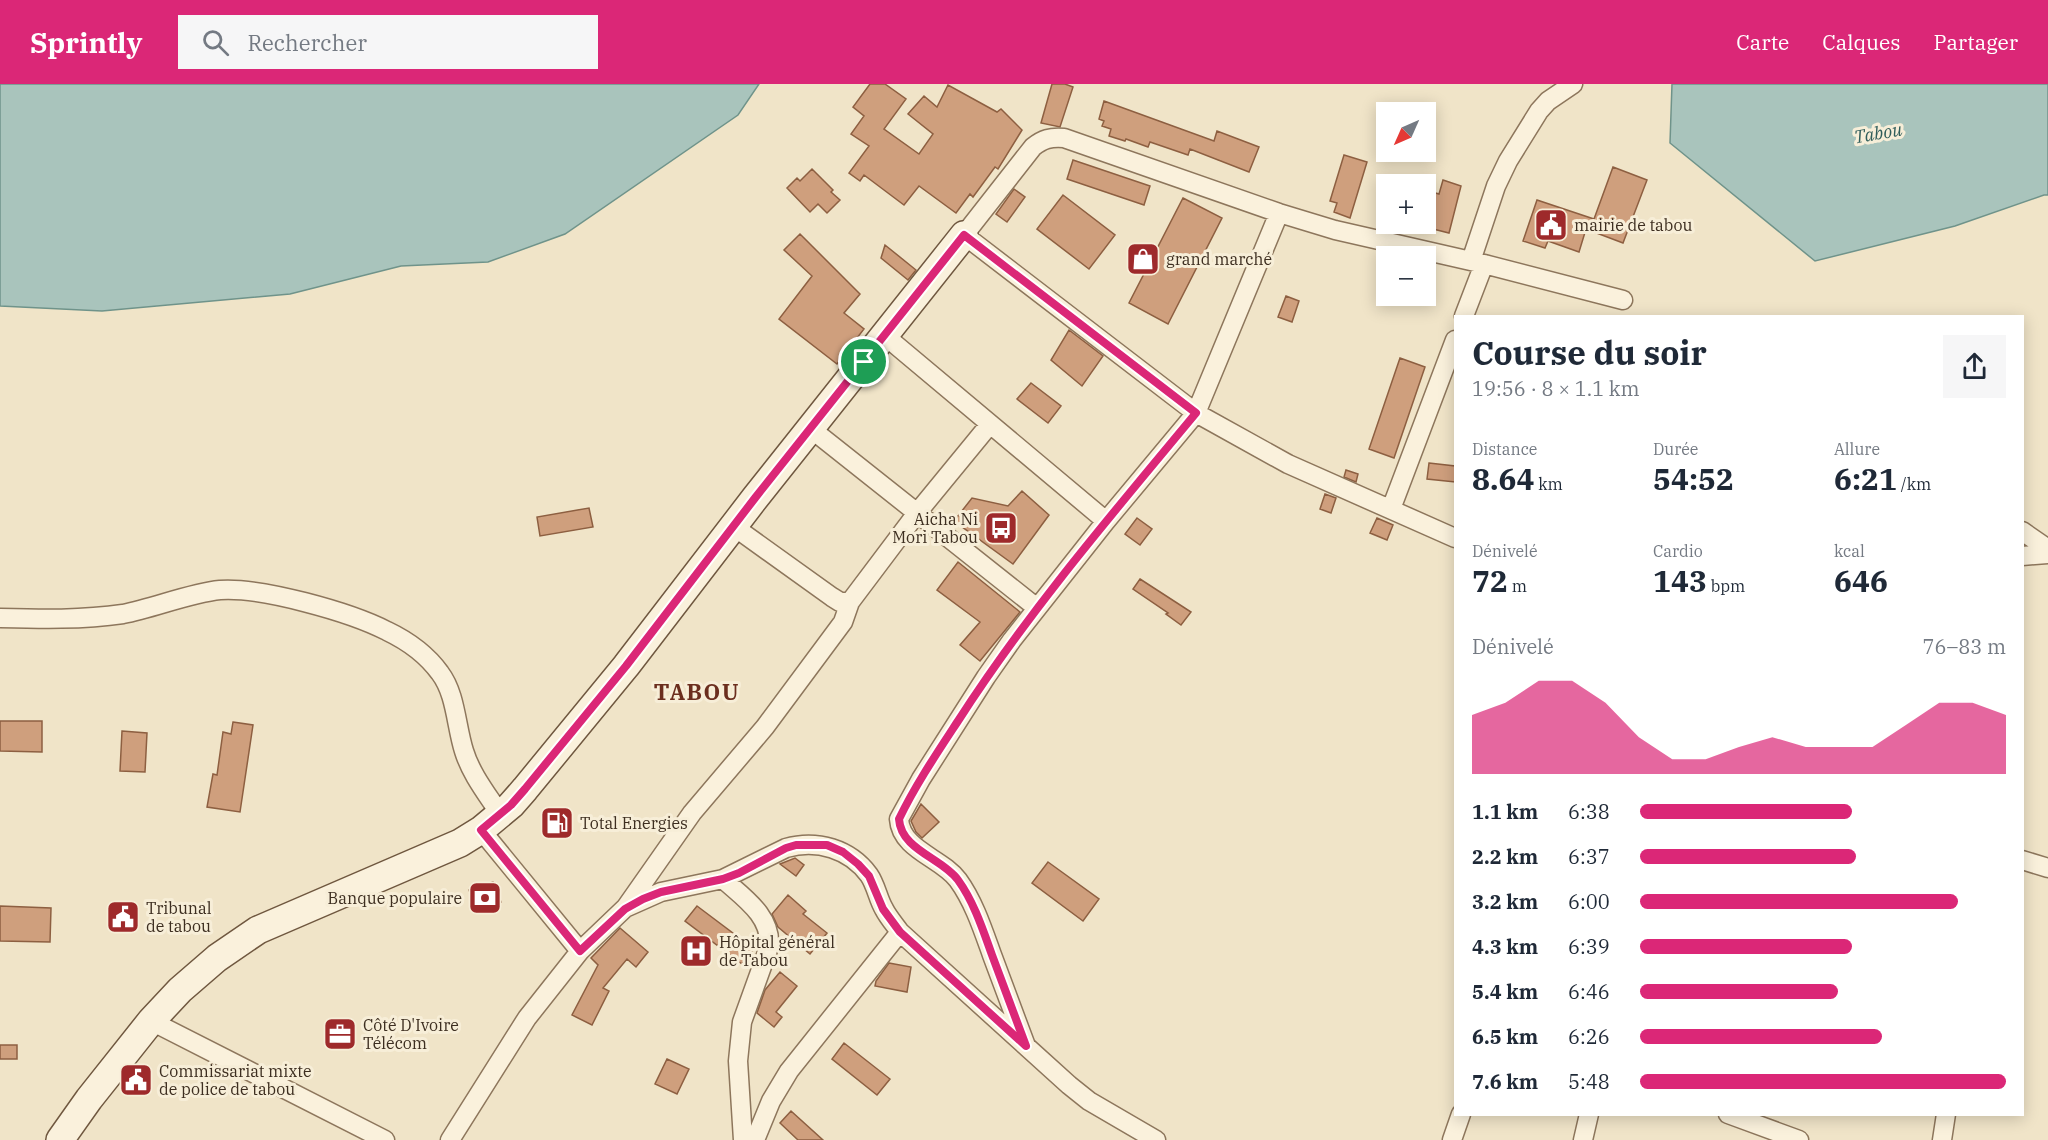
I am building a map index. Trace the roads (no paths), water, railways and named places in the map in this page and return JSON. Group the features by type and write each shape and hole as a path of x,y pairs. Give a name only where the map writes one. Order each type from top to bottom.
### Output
{"street":[{"path":"1464,315 1496,186 1508,161 1539,111 1548,101 1573,84"},
{"path":"60,1140 89,1099 151,1021 180,990 217,958 258,930 460,843 491,822 525,789 626,666 1032,147 1043,139 1053,137 1078,142 1279,213 1335,230 1478,262 1623,300"},
{"path":"1026,1046 980,924 965,891 952,873 917,848 906,836 899,819 921,779 986,677 1106,521 1196,413 1279,213"},
{"path":"964,235 1196,413 1288,464 1454,538"},
{"path":"884,335 1106,521"},
{"path":"1391,509 1454,343"},
{"path":"450,1140 527,1018 580,951 625,909 693,813 765,727 843,622 850,602 917,513 990,424"},
{"path":"810,428 1037,608"},
{"path":"734,526 832,597 840,602 850,602"},
{"path":"2024,532 2048,549"},
{"path":"2024,556 2048,554"},
{"path":"0,618 61,619 121,614 219,590 239,590 274,595 387,630 416,649 442,675 450,693 465,753 479,782 491,822 580,951"},
{"path":"625,909 661,892 723,879 739,873 786,848 796,845 827,845 843,852 869,876 883,909 900,932 1069,1086 1089,1101 1156,1140"},
{"path":"2024,861 2048,868"},
{"path":"723,879 763,918 770,935 769,947 742,1022 738,1061 743,1140"},
{"path":"755,1140 771,1101 789,1071 900,932"},
{"path":"151,1021 385,1140"},
{"path":"1452,1140 1460,1116"},
{"path":"1583,1140 1589,1116"},
{"path":"1733,1116 1799,1140"},
{"path":"1942,1140 1946,1116"}],"water":[{"path":"0,84 759,84 738,115 565,234 488,262 401,266 290,294 102,311 0,306"},
{"name":"Tabou","path":"1672,84 2048,84 2048,195 1955,226 1815,261 1670,143"}],"place":[{"name":"mairie de tabou","path":"1551,225"},
{"name":"grand marché","path":"1143,259"},
{"name":"Aicha Ni Mori Tabou","path":"1001,528"},
{"name":"Total Energies","path":"557,823"},
{"name":"Banque populaire","path":"485,898"},
{"name":"Tribunal de tabou","path":"123,917"},
{"name":"Hôpital général de Tabou","path":"696,951"},
{"name":"Côté D'Ivoire Télécom","path":"340,1034"},
{"name":"Commissariat mixte de police de tabou","path":"136,1080"}],"district":[{"name":"TABOU","path":"697,691"}]}
